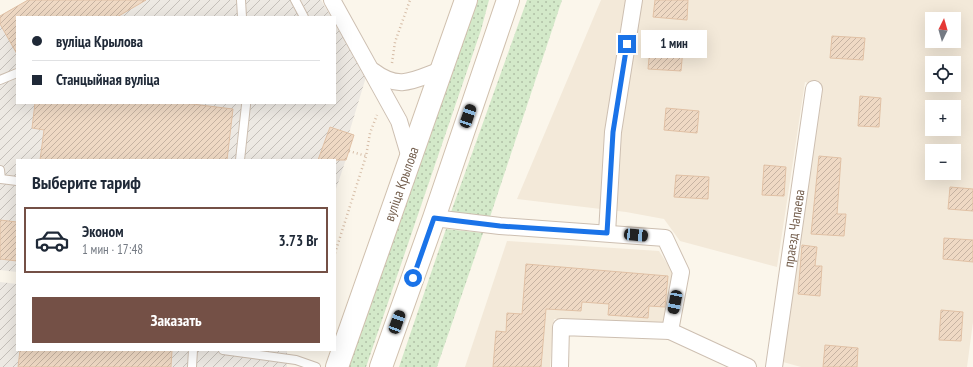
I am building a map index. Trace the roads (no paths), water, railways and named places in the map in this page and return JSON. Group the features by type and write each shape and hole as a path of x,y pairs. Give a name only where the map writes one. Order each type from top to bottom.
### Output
{"main road":[{"name":"вуліца Крылова","path":"337,367 466,0"},
{"path":"381,367 434,218 508,0"}],"street":[{"path":"332,0 372,70 387,87 410,158"},
{"path":"607,233 613,132 634,0"},
{"path":"387,87 395,83 411,81 441,70"},
{"name":"праезд Чапаева","path":"774,367 814,89"},
{"path":"434,218 500,226 665,238 681,272 670,331"},
{"path":"560,367 561,327 670,331 748,367"}],"lane":[{"path":"242,0 242,16"},
{"path":"295,0 303,16"},
{"path":"0,80 16,73"},
{"path":"240,159 248,104"},
{"path":"0,170 1,179 16,181"},
{"path":"192,367 193,351"},
{"path":"230,351 296,360 316,367"}]}
